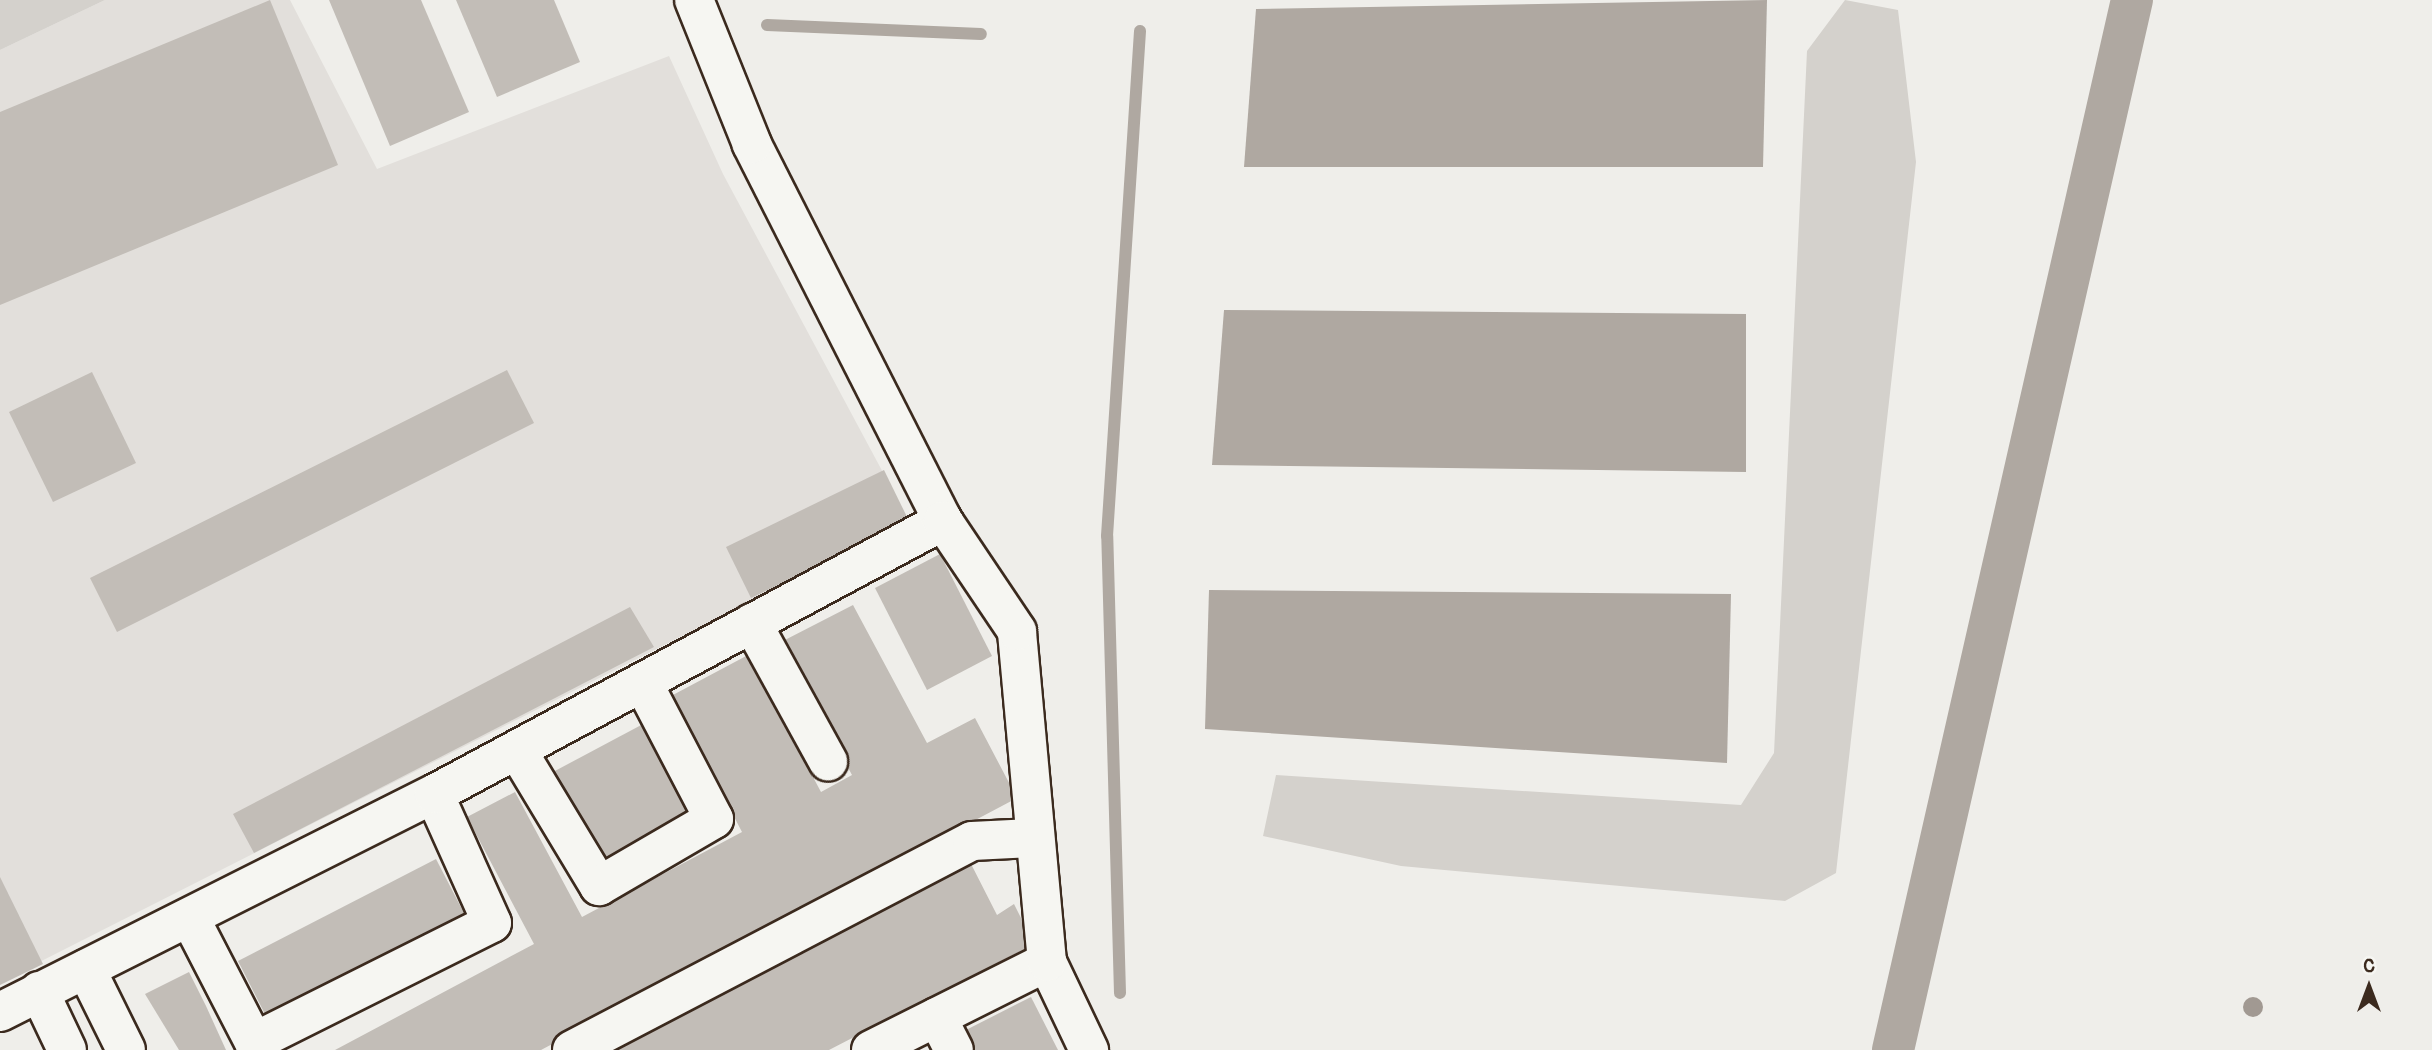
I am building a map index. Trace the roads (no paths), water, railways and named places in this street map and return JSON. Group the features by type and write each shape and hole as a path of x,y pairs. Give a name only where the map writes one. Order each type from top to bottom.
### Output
{"lane":[{"path":"694,0 751,144 943,521 1017,631 1032,838 1047,962 1089,1050"},
{"path":"0,1012 191,920 434,794 943,521"},
{"path":"752,623 828,761"},
{"path":"517,750 599,886 714,819 643,682"},
{"path":"191,920 254,1042 492,923 434,794"},
{"path":"572,1050 972,841 1032,838"},
{"path":"871,1050 1047,962"},
{"path":"86,969 126,1050"},
{"path":"39,991 67,1050"},
{"path":"937,1017 954,1050"}],"waterway":[{"path":"1893,1050 2132,0"},
{"path":"767,25 981,34"},
{"path":"1120,993 1107,536 1140,31"}]}
